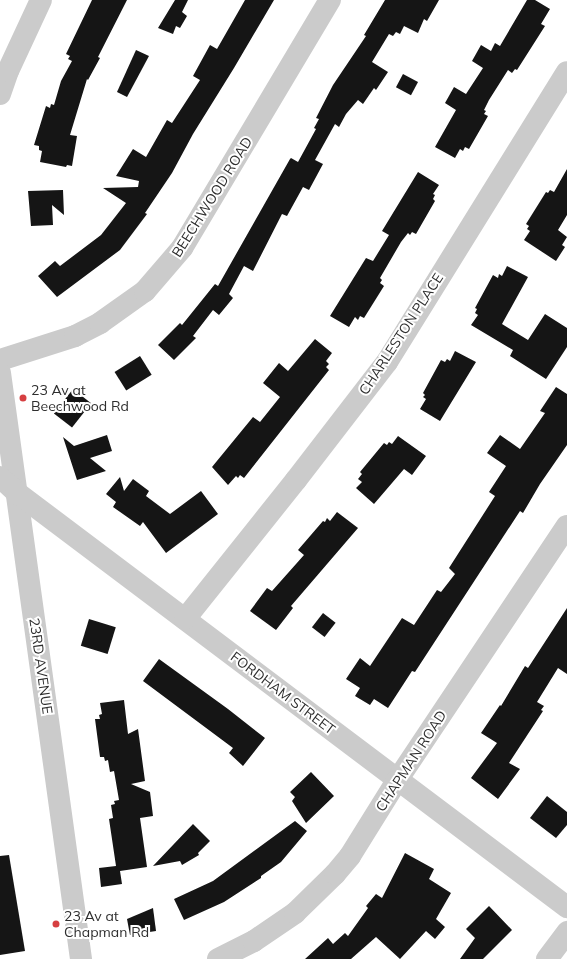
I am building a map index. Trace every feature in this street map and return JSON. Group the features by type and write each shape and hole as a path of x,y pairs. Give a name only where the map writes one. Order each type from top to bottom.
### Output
{"street":[{"path":"0,94 8,71 41,0"},
{"name":"BEECHWOOD ROAD","path":"0,360 75,336 100,323 145,291 182,248 330,0"},
{"name":"CHARLESTON PLACE","path":"185,619 296,480 387,362 567,72"},
{"name":"23RD AVENUE","path":"0,373 81,959"},
{"name":"FORDHAM STREET","path":"0,477 16,492 567,907"},
{"name":"CHAPMAN ROAD","path":"218,959 254,941 295,913 319,891 350,856 398,780 567,526"},
{"path":"547,959 567,932"}],"building":[{"path":"92,0 127,0 98,57 100,58 88,80 87,79 70,135 77,136 72,166 67,165 66,167 40,162 42,151 39,150 39,146 34,145 46,106 50,108 51,104 54,105 61,81 72,61 68,59 70,56 66,54"},
{"path":"175,0 188,0 182,12 187,16 180,28 176,26 173,34 158,28"},
{"path":"245,0 274,0 193,134 172,173 145,213 147,214 120,250 57,297 38,276 55,261 60,266 101,235 126,203 103,188 138,187 139,181 116,176 133,149 146,157 167,120 172,123 200,80 193,76 210,45 217,49"},
{"path":"385,0 439,0 427,21 424,19 418,33 404,26 400,34 396,32 393,36 389,34 372,62 388,72 376,90 374,88 363,104 358,100 346,114 339,127 335,124 315,160 323,164 309,190 303,187 287,216 282,214 253,271 244,266 229,294 233,298 219,315 213,310 193,336 196,338 174,360 158,345 180,323 182,325 215,284 218,286 290,159 291,158 298,162 316,129 314,128 319,119 316,118 333,85 366,36 364,35"},
{"path":"527,0 535,0 550,9 541,24 545,26 517,70 515,69 512,73 508,70 489,100 484,110 486,111 484,114 488,116 469,149 465,147 463,151 460,149 455,158 435,147 456,110 445,103 454,87 466,94 483,68 472,61 481,45 491,51 495,43 500,46"},
{"path":"136,50 149,56 127,97 117,92"},
{"path":"403,74 418,82 411,95 396,87"},
{"path":"567,169 567,215 558,230 567,237 562,245 565,247 556,261 524,240 530,231 527,229 529,226 526,224 546,192 548,193 550,190 554,192"},
{"path":"418,172 439,185 433,194 435,195 433,199 435,201 416,234 412,232 410,235 408,233 401,242 380,278 382,280 380,283 384,286 364,318 360,316 358,320 355,317 349,327 330,316 366,258 373,261 389,235 382,231"},
{"path":"63,190 64,215 52,205 53,225 31,226 28,191"},
{"path":"507,266 528,277 502,324 528,340 545,314 567,328 567,347 546,379 510,356 513,350 471,325 478,315 475,313 477,309 475,308 493,275 498,278 499,274 502,276"},
{"path":"315,339 332,353 326,361 329,364 326,367 329,370 244,478 240,475 238,478 236,476 228,485 212,467 253,417 260,422 280,397 263,383 279,363 288,371"},
{"path":"455,351 476,362 440,421 420,409 426,399 423,397 425,395 423,393 441,360 445,362 447,359 450,361"},
{"path":"140,356 152,375 126,391 115,372"},
{"path":"556,387 567,394 567,445 540,484 523,513 520,511 415,672 412,671 388,708 374,699 370,705 355,696 360,688 346,679 360,658 370,666 402,618 414,625 437,590 441,592 455,574 449,568 495,496 489,492 506,466 487,453 500,435 520,449 545,413 540,411"},
{"path":"73,389 91,403 72,428 54,413"},
{"path":"107,435 112,451 90,458 106,471 77,480 63,437 74,446"},
{"path":"398,436 426,456 412,475 404,469 374,504 356,488 362,482 358,479 362,474 360,472 384,443 387,445 389,442 392,444"},
{"path":"120,477 124,491 133,479 149,491 146,496 170,514 201,491 218,514 166,553 143,522 140,526 113,507 116,502 106,494"},
{"path":"337,512 358,528 291,606 293,608 276,630 250,611 267,588 272,591 304,555 298,550 323,521 325,522 327,518 330,521"},
{"path":"567,608 567,674 558,668 537,702 544,706 541,710 543,711 509,763 520,769 498,799 471,778 497,743 481,733 500,705 501,706 525,666 528,668"},
{"path":"323,613 336,623 325,637 312,627"},
{"path":"89,619 116,627 108,654 81,646"},
{"path":"159,659 265,738 243,766 229,753 233,748 143,681"},
{"path":"124,700 128,734 138,729 145,781 131,784 150,792 153,816 140,818 147,867 120,871 122,884 101,887 99,868 116,866 109,819 113,818 111,805 115,804 114,801 119,800 114,771 110,772 108,760 105,761 104,757 100,757 95,719 100,719 99,715 102,714 100,703"},
{"path":"311,772 334,796 306,823 292,801 295,797 290,792"},
{"path":"547,796 567,812 567,825 556,838 530,818"},
{"path":"295,821 307,831 281,862 261,876 261,878 224,902 184,920 174,899 213,881"},
{"path":"193,824 210,841 198,853 199,855 182,865 180,861 153,866"},
{"path":"405,853 434,869 429,879 451,893 436,919 445,927 435,939 426,931 400,959 376,937 351,959 305,959 328,938 333,944 345,933 348,936 368,908 366,906 376,894 382,898"},
{"path":"9,855 25,951 0,955 0,856"},
{"path":"489,906 512,930 483,959 460,959 475,938 466,929"},
{"path":"153,908 156,931 130,935 127,919"}],"place":[{"name":"23 Av at Beechwood Rd","path":"23,398"},
{"name":"23 Av at Chapman Rd","path":"56,924"}]}
